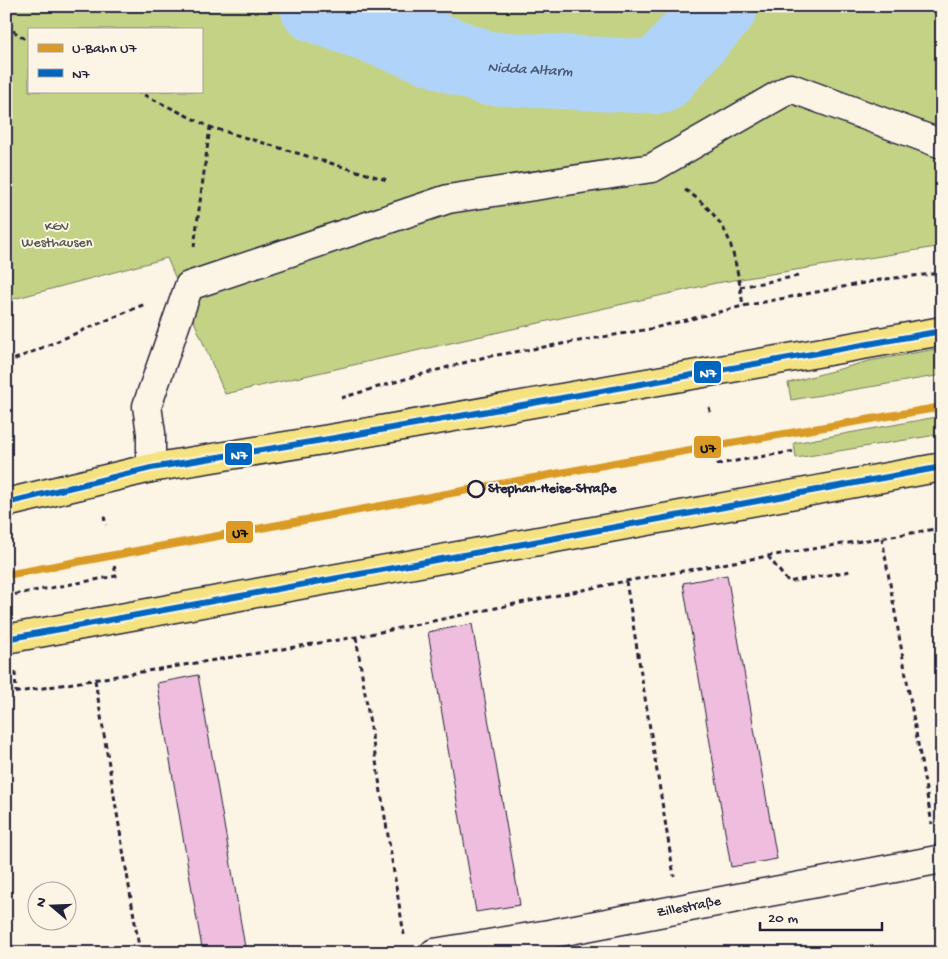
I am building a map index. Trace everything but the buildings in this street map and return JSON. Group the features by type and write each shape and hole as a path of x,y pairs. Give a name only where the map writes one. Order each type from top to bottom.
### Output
{"main road":[{"path":"6,503 151,468 335,438 942,331"},
{"path":"6,638 942,467"}],"street":[{"path":"151,468 151,433 148,406 189,286 448,199 652,168 791,88 942,144"},
{"name":"Zillestraße","path":"434,953 550,943 679,908 940,859"}],"path":[{"path":"6,25 28,40"},
{"path":"138,92 210,127 391,181"},
{"path":"6,363 189,286 210,127"},
{"path":"652,168 694,195 717,221 728,239 743,306"},
{"path":"340,399 486,357 650,329 743,306 885,279 942,274"},
{"path":"740,287 798,276"},
{"path":"717,454 718,464 795,451"},
{"path":"6,694 356,636 626,581 942,528"},
{"path":"882,538 940,859"},
{"path":"768,556 788,582 851,571"},
{"path":"6,596 116,576 114,564"},
{"path":"626,581 679,908"},
{"path":"356,636 405,943"},
{"path":"95,680 140,953"}],"green space":[{"name":"KGV Westhausen","path":"6,6 942,6 942,246 716,283 225,394 167,258 6,301"},
{"path":"942,348 942,375 791,400 788,383 869,361"},
{"path":"942,416 942,434 796,458 794,443"}],"waterway":[{"name":"Nidda Altarm","path":"317,6 486,68 659,77 721,6"}],"metro line":[{"name":"U7","path":"6,575 620,462 942,407"}],"transit line":[{"name":"N7","path":"6,503 151,468 335,438 942,331"},
{"name":"N7","path":"6,639 942,467"}],"place":[{"name":"Stephan-Heise-Straße","path":"476,489"}]}
